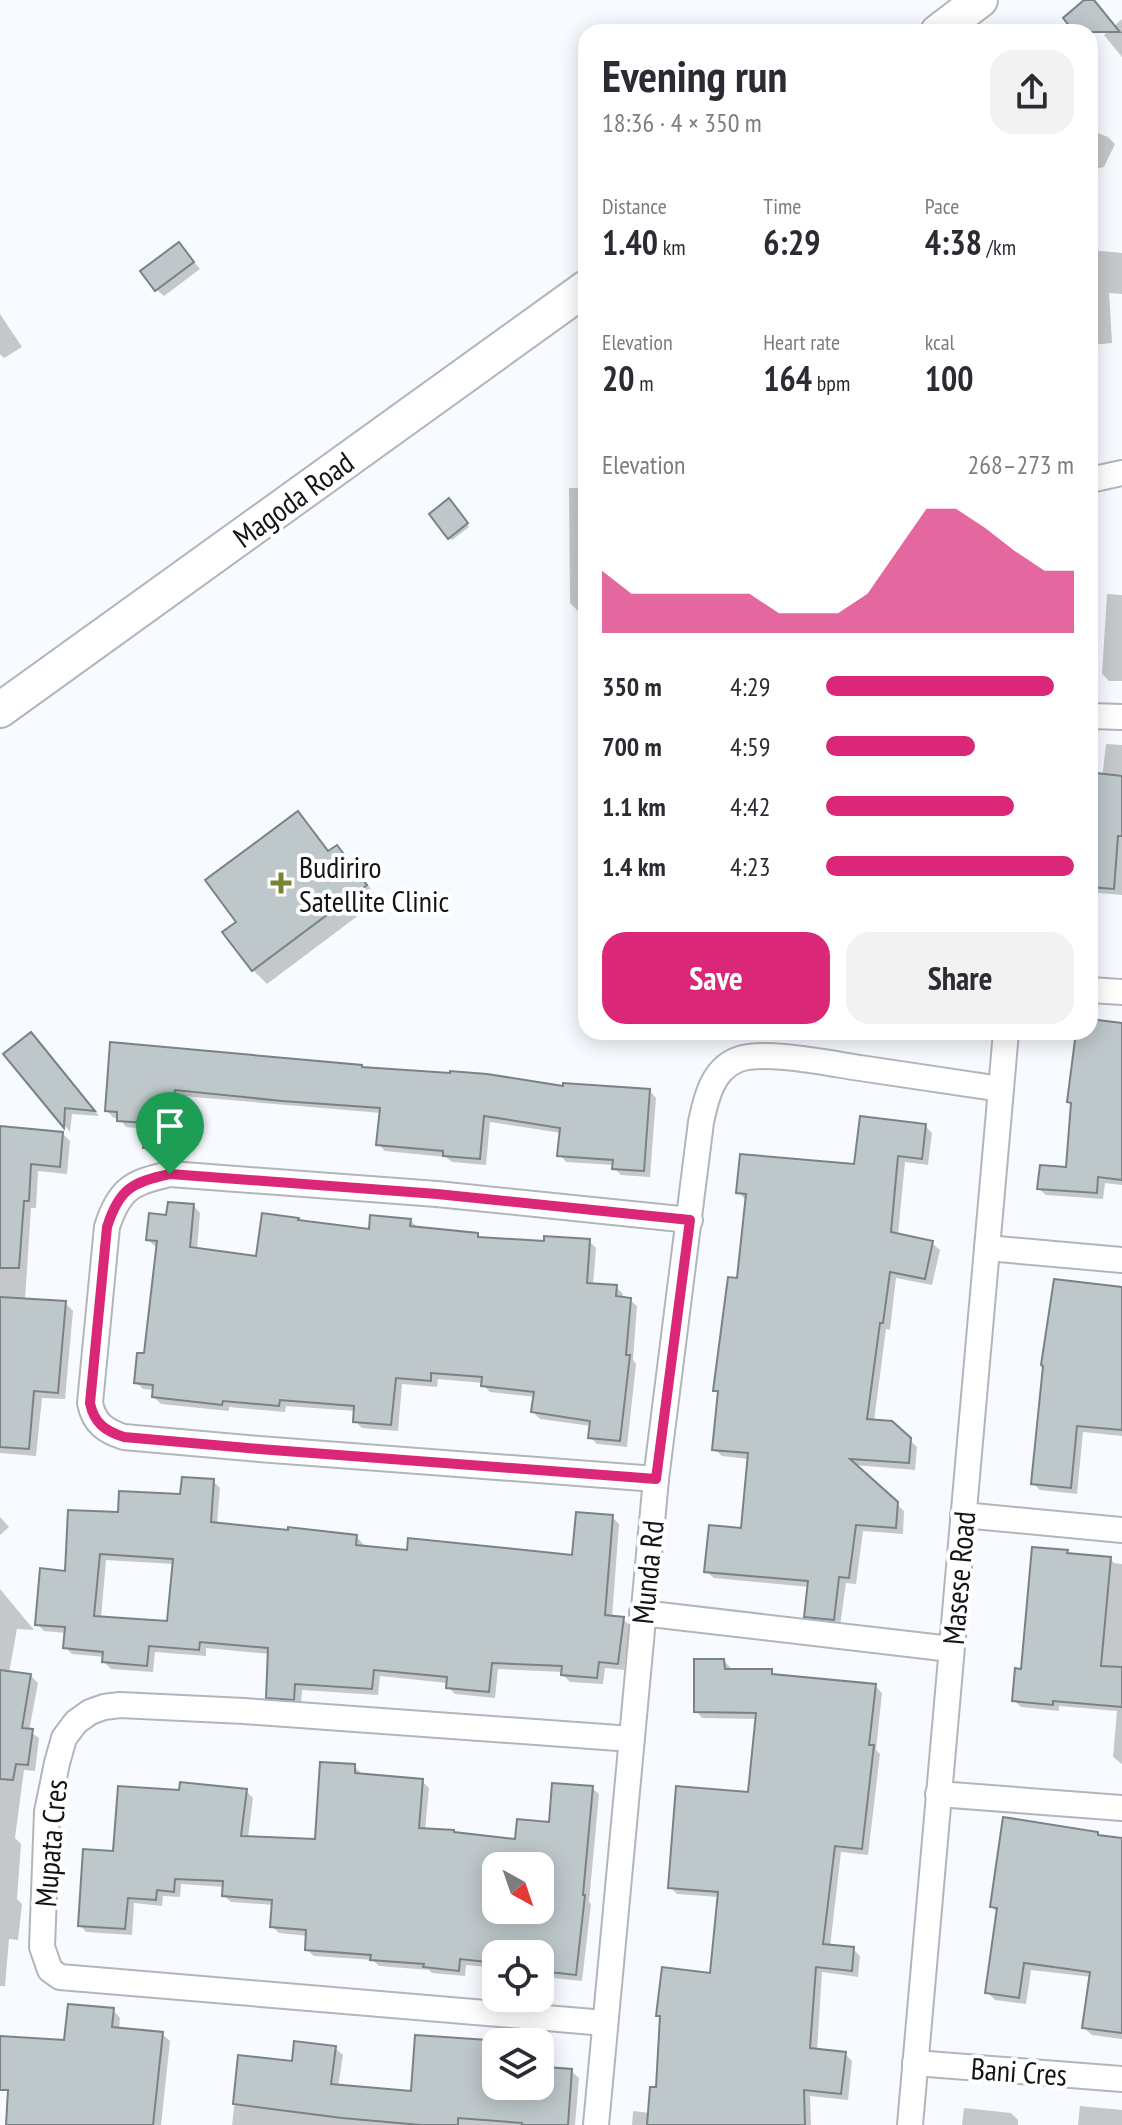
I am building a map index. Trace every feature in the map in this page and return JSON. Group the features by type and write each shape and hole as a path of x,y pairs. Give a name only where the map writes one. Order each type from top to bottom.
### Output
{"street":[{"path":"948,24 980,0"},
{"name":"Magoda Road","path":"0,710 578,294"},
{"path":"1098,478 1122,473"},
{"path":"1098,716 1122,717"},
{"path":"1098,990 1122,992"},
{"name":"Masese Road","path":"910,2125 1005,1040"},
{"name":"Munda Rd","path":"596,2125 656,1479 706,1098 714,1080 724,1068 736,1060 751,1057 794,1058 1001,1089"},
{"path":"656,1479 259,1449 124,1437 110,1432 92,1415 90,1403 107,1227 114,1204 129,1188 149,1178 170,1174 437,1194 690,1220"},
{"path":"987,1248 1122,1260"},
{"path":"963,1515 1122,1530"},
{"path":"642,1613 951,1649"},
{"name":"Mupata Cres","path":"605,2023 60,1977 50,1970 42,1947 47,1812 64,1738 76,1722 90,1712 120,1705 632,1739"},
{"path":"938,1794 1122,1808"},
{"name":"Bani Cres","path":"915,2063 1122,2079"}],"building":[{"path":"1084,0 1094,0 1120,32 1098,32 1098,24 1068,24 1063,18"},
{"path":"179,242 194,262 155,291 140,271"},
{"path":"449,498 468,523 448,539 429,514"},
{"path":"1098,773 1122,776 1122,836 1118,836 1114,889 1098,888"},
{"path":"298,811 328,851 337,845 367,885 252,971 222,932 236,922 205,880"},
{"path":"1098,1020 1122,1023 1122,1180 1098,1177 1097,1193 1037,1189 1040,1165 1066,1167 1071,1103 1067,1102 1075,1040 1098,1040"},
{"path":"31,1032 95,1111 65,1108 64,1128 3,1054"},
{"path":"110,1042 362,1067 487,1074 563,1086 563,1083 650,1089 644,1171 612,1169 613,1160 557,1156 560,1128 484,1116 480,1159 443,1156 443,1151 376,1145 380,1108 175,1090 168,1151 143,1148 146,1123 117,1121 117,1112 105,1111"},
{"path":"860,1116 926,1124 922,1159 898,1156 891,1232 933,1241 925,1279 890,1272 867,1419 892,1421 911,1438 909,1463 850,1459 898,1502 896,1528 856,1525 849,1578 839,1577 834,1620 804,1617 808,1581 704,1572 709,1525 741,1528 748,1453 712,1450 718,1391 713,1391 728,1277 737,1278 746,1194 736,1193 740,1154 854,1164"},
{"path":"0,1126 63,1132 60,1167 31,1164 29,1201 24,1201 19,1268 0,1268"},
{"path":"168,1202 194,1204 190,1247 256,1256 262,1213 369,1229 370,1215 411,1219 410,1226 478,1233 478,1237 544,1241 544,1236 590,1239 587,1283 617,1285 616,1296 631,1298 626,1355 630,1355 620,1441 588,1438 590,1421 531,1412 534,1392 481,1386 482,1377 431,1373 431,1381 396,1378 391,1425 353,1422 354,1406 280,1400 279,1406 223,1401 222,1405 152,1397 153,1385 134,1383 137,1353 144,1353 157,1241 146,1240 149,1213 166,1215"},
{"path":"1054,1279 1122,1287 1122,1430 1077,1426 1071,1488 1031,1484 1041,1365"},
{"path":"0,1297 66,1301 58,1393 34,1391 29,1449 0,1447"},
{"path":"182,1477 214,1479 211,1522 357,1535 356,1545 407,1550 408,1538 572,1555 576,1512 613,1515 605,1615 624,1617 618,1664 599,1662 597,1678 561,1675 562,1666 492,1663 489,1692 446,1688 447,1677 374,1670 372,1689 295,1684 294,1700 266,1698 268,1648 200,1642 199,1650 149,1646 147,1666 102,1662 103,1652 63,1648 65,1627 35,1625 40,1568 65,1571 68,1510 118,1512 119,1491 180,1494","holes":["100,1554 173,1559 167,1621 94,1616"]},
{"path":"1032,1547 1111,1557 1101,1666 1122,1667 1122,1707 1012,1701 1015,1668 1021,1669"},
{"path":"694,1659 724,1659 725,1669 772,1669 772,1674 876,1684 869,1745 874,1745 862,1849 835,1846 823,1944 854,1947 852,1971 816,1967 810,2048 846,2052 841,2094 804,2090 805,2125 647,2125 650,2087 656,2087 660,2016 656,2016 662,1967 710,1973 718,1892 668,1888 676,1786 748,1792 756,1713 694,1712"},
{"path":"0,1670 31,1674 22,1728 33,1729 28,1765 16,1764 13,1780 0,1779"},
{"path":"320,1762 355,1764 355,1773 423,1779 419,1828 515,1839 517,1819 549,1822 552,1783 593,1786 576,1975 554,1973 554,1940 482,1940 482,1961 460,1959 459,1971 423,1967 424,1964 370,1960 371,1955 305,1950 306,1930 270,1927 272,1900 222,1896 223,1881 175,1879 174,1892 157,1890 156,1900 128,1898 125,1929 78,1926 83,1849 113,1851 118,1786 179,1790 180,1782 247,1789 241,1836 315,1839"},
{"path":"1003,1817 1122,1838 1122,2033 1082,2028 1090,1972 1024,1963 1019,1998 985,1993 997,1908 990,1907"},
{"path":"68,2004 114,2008 112,2027 163,2032 153,2125 6,2125 8,2090 0,2090 0,2036 64,2040"},
{"path":"415,2035 482,2040 482,2100 554,2100 554,2068 572,2069 568,2125 522,2125 458,2118 458,2125 421,2125 233,2104 238,2055 292,2061 294,2041 336,2046 331,2084 411,2091"}],"place":[{"name":"Budiriro Satellite Clinic","path":"281,883"}],"route":[{"path":"170,1174 437,1194 690,1220 656,1479 259,1449 124,1437 110,1432 92,1415 90,1403 107,1227 114,1204 129,1188 149,1178 170,1174"}]}
